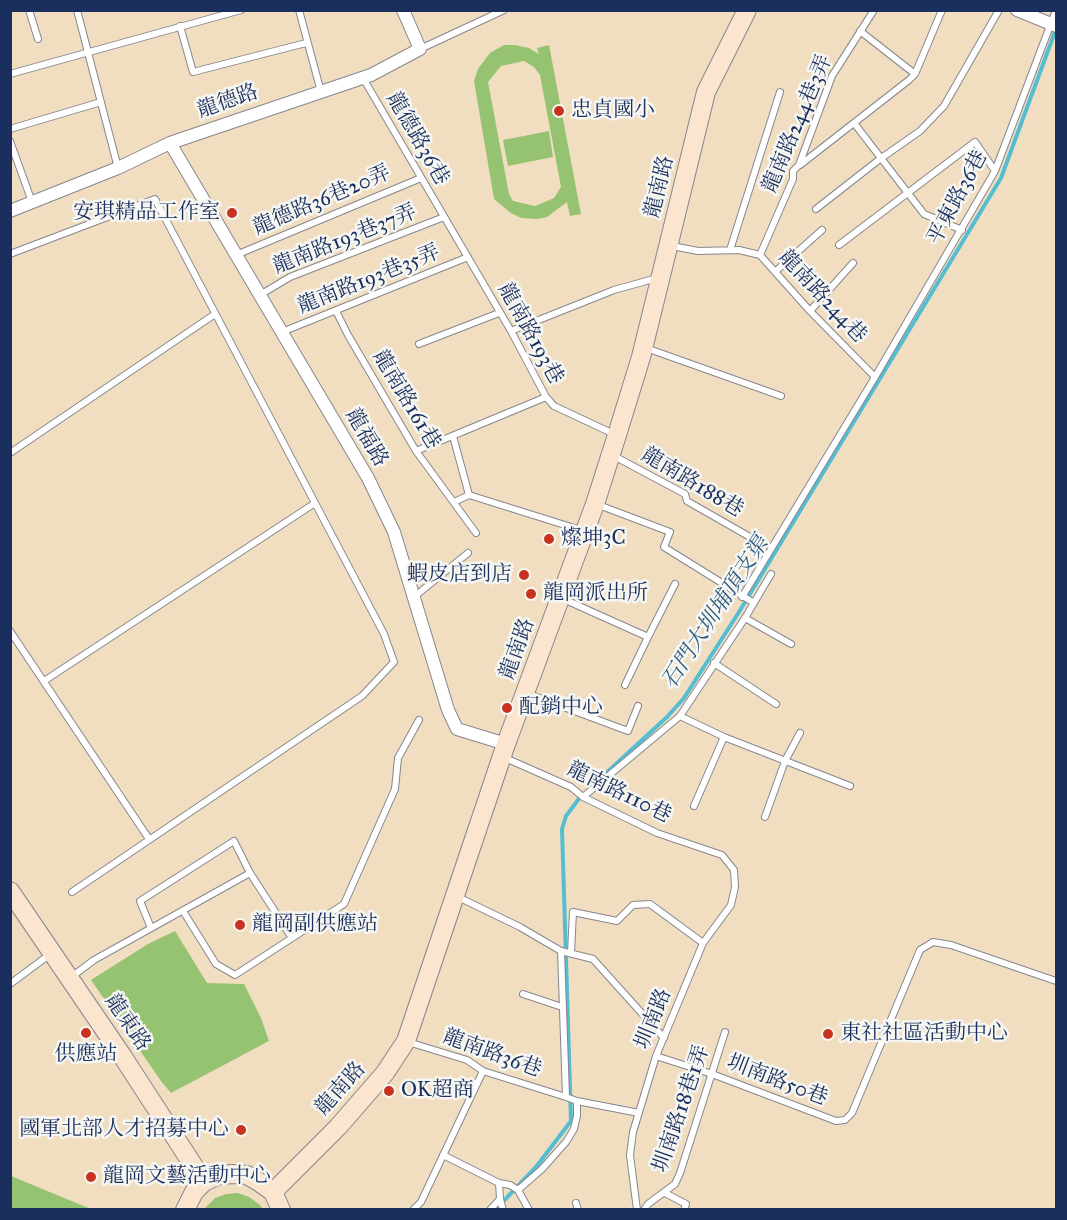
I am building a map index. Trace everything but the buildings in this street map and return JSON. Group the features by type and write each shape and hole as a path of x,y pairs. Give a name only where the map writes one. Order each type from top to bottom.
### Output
{"main road":[{"name":"龍南路","path":"273,1192 338,1127 386,1073 406,1041 504,751 611,455 643,347 706,92 747,10"},
{"name":"龍東路","path":"10,891 204,1182"},
{"path":"185,1209 194,1192 204,1182 219,1175 247,1175 273,1192 281,1209"}],"street":[{"path":"403,10 420,49"},
{"path":"1017,10 1053,25"},
{"name":"龍德路","path":"10,211 118,168 170,143 363,78 420,49"},
{"name":"龍福路","path":"170,143 368,478 394,532 448,710 458,729 504,751"}],"lane":[{"path":"29,10 38,39"},
{"path":"77,10 118,168"},
{"path":"10,74 241,10"},
{"path":"299,10 321,92"},
{"path":"420,49 504,10"},
{"name":"龍南路244巷3弄","path":"760,255 792,179 793,171 799,165 832,76 874,10"},
{"path":"799,165 915,74 942,10"},
{"path":"816,209 920,131 944,106 999,10"},
{"name":"平東路36巷","path":"742,597 875,377 995,171 1053,25 1056,10"},
{"path":"180,27 193,72 306,43"},
{"path":"860,31 915,74"},
{"name":"龍德路36巷","path":"363,78 444,217"},
{"path":"730,250 780,92"},
{"path":"10,129 101,102"},
{"path":"854,123 924,214 962,230"},
{"path":"10,141 32,202"},
{"path":"839,245 975,142 995,171"},
{"name":"龍德路36巷20弄","path":"236,255 421,178"},
{"path":"10,254 155,199 384,634 394,662 362,696 72,892"},
{"name":"龍南路193巷","path":"444,217 546,397 554,406 617,435"},
{"name":"龍南路193巷37弄","path":"259,296 290,277 444,217"},
{"path":"776,271 822,230"},
{"name":"龍南路244巷","path":"669,245 698,251 739,250 760,255 875,377"},
{"name":"龍南路193巷35弄","path":"281,333 468,257"},
{"path":"810,310 852,263"},
{"path":"511,332 614,290 661,277"},
{"name":"龍南路161巷","path":"336,311 416,451 476,533"},
{"path":"10,453 215,314"},
{"path":"419,344 499,314"},
{"path":"643,347 781,396"},
{"path":"416,451 546,397"},
{"path":"453,436 469,495"},
{"name":"龍南路188巷","path":"611,455 685,494 687,501 757,541"},
{"path":"454,502 469,495 585,531"},
{"path":"44,681 315,503"},
{"path":"595,504 670,532 664,547 754,603"},
{"path":"414,597 468,553"},
{"path":"583,797 680,716 745,618 771,574"},
{"path":"626,685 675,584"},
{"path":"560,598 648,637"},
{"path":"745,618 791,644"},
{"path":"10,631 149,839"},
{"path":"714,663 776,704"},
{"path":"526,693 628,731 638,706"},
{"path":"680,716 724,737 850,786"},
{"path":"183,911 216,964 236,975 344,904 395,789 399,758 419,720"},
{"path":"765,817 785,761 800,734"},
{"path":"694,806 724,737"},
{"name":"龍南路110巷","path":"504,751 571,787 583,797 657,832 722,855"},
{"path":"151,928 140,901 234,841 250,873 292,938"},
{"name":"圳南路","path":"637,1209 630,1155 633,1132 656,1056 703,943 731,905 735,887 734,870 722,855"},
{"path":"70,979 94,960 250,873"},
{"path":"456,895 520,927 561,951 593,959 664,1038"},
{"path":"571,953 573,912 617,921 633,904 650,904 703,943"},
{"name":"圳南路50巷","path":"656,1056 836,1121 845,1120 852,1113 920,950 933,942 951,945 1056,981"},
{"path":"561,951 566,1097"},
{"path":"10,984 52,952"},
{"path":"523,994 562,1007"},
{"name":"圳南路18巷1弄","path":"644,1209 675,1184 681,1173 725,1032"},
{"name":"龍南路36巷","path":"406,1041 467,1060 483,1071 577,1101"},
{"path":"413,1209 421,1202 483,1071"},
{"path":"518,1190 566,1142 574,1129 577,1101 639,1113"},
{"path":"443,1155 518,1190 529,1209"},
{"path":"499,1183 503,1209"},
{"path":"665,1193 686,1204 684,1209"},
{"path":"490,1209 500,1199"}],"green space":[{"path":"504,45 515,45 529,48 539,54 537,48 549,45 581,214 570,216 567,202 547,217 521,218 494,199 474,81 478,69 490,53","holes":["524,61 534,67 540,75 561,187 554,198 535,206 513,201 509,194 488,82 501,66"]},
{"path":"549,131 553,157 508,166 503,140"},
{"path":"175,931 207,983 244,984 261,1018 269,1041 171,1093 91,980 148,944"},
{"path":"11,1176 91,1209 11,1209"},
{"path":"238,1193 249,1197 263,1209 204,1209 215,1198"}],"waterway":[{"name":"石門大圳埔頂支渠","path":"591,787 667,717 684,698 739,612 1001,178 1056,29"},
{"name":"石門大圳埔頂支渠","path":"495,1210 536,1167 571,1121 562,829 566,816 581,796"}],"place":[{"name":"忠貞國小","path":"559,111"},
{"name":"安琪精品工作室","path":"232,213"},
{"name":"燦坤3C","path":"549,539"},
{"name":"蝦皮店到店","path":"524,575"},
{"name":"龍岡派出所","path":"531,594"},
{"name":"配銷中心","path":"507,708"},
{"name":"龍岡副供應站","path":"240,925"},
{"name":"供應站","path":"86,1033"},
{"name":"東社社區活動中心","path":"828,1034"},
{"name":"OK超商","path":"389,1091"},
{"name":"國軍北部人才招募中心","path":"241,1130"},
{"name":"龍岡文藝活動中心","path":"91,1177"}]}
